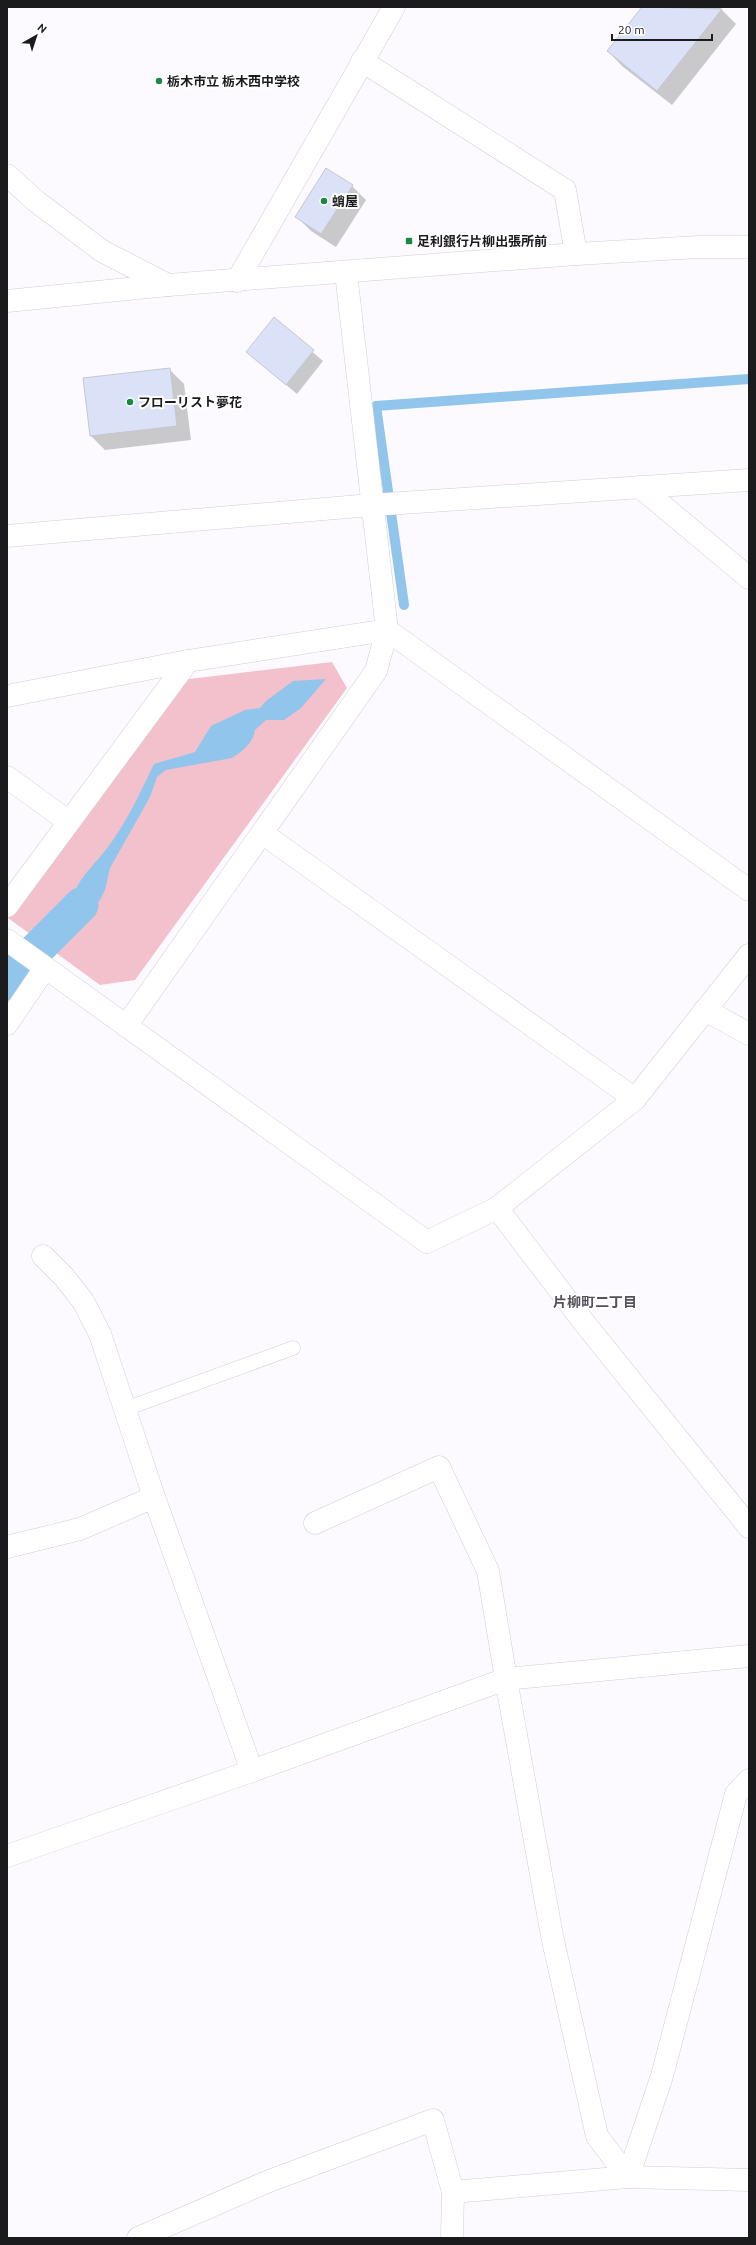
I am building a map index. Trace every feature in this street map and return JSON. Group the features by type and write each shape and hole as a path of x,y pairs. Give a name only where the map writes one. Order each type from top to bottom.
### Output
{"street":[{"path":"236,281 394,7"},
{"path":"362,61 565,190 576,254"},
{"path":"7,176 37,202 102,250 168,285"},
{"path":"7,301 168,285 346,273 576,254 699,247 749,247"},
{"path":"126,1026 376,671 387,630 371,505 346,273"},
{"path":"7,536 371,505 749,480"},
{"path":"640,487 749,578"},
{"path":"7,696 188,661 387,630 749,890"},
{"path":"7,906 188,661"},
{"path":"7,777 69,822"},
{"path":"262,833 635,1099"},
{"path":"7,941 427,1242 497,1208 635,1099 749,955"},
{"path":"7,1024 45,968"},
{"path":"705,1010 749,1034"},
{"path":"497,1208 586,1325 749,1527"},
{"path":"43,1256 64,1277 86,1308 100,1334 154,1497 252,1771"},
{"path":"315,1523 439,1467 488,1571 552,1936 597,2136 628,2177"},
{"path":"7,1547 80,1529 154,1497"},
{"path":"7,1856 252,1771 506,1679 749,1656"},
{"path":"628,2177 662,2076 736,1794 749,1780"},
{"path":"138,2238 269,2181 433,2120 453,2192 452,2238"},
{"path":"453,2192 628,2177 749,2180"}],"lane":[{"path":"125,1409 293,1348"}],"shaded area":[{"path":"332,662 347,688 135,980 100,985 8,918 181,680"}],"water":[{"path":"326,679 301,708 284,720 266,720 255,730 250,743 240,753 232,758 166,770 157,777 150,797 110,868 105,890 100,900 87,910 77,902 74,893 77,886 85,874 108,847 121,827 154,764 195,752 211,726 245,710 260,708 266,701 293,681"}],"building":[{"path":"642,7 722,9 657,91 607,51"},
{"name":"蛸屋","path":"326,168 353,185 321,234 295,217"},
{"path":"274,317 314,350 286,385 246,352"},
{"name":"フローリスト夢花","path":"170,368 177,426 90,436 83,378"}],"waterway":[{"path":"404,605 376,406 749,379"},
{"path":"7,983 15,971 81,905"}],"place":[{"name":"栃木市立 栃木西中学校","path":"159,81"},
{"name":"蛸屋","path":"324,201"},
{"name":"足利銀行片柳出張所前","path":"409,241"},
{"name":"フローリスト夢花","path":"130,402"}],"district":[{"name":"片柳町二丁目","path":"595,1302"}]}
